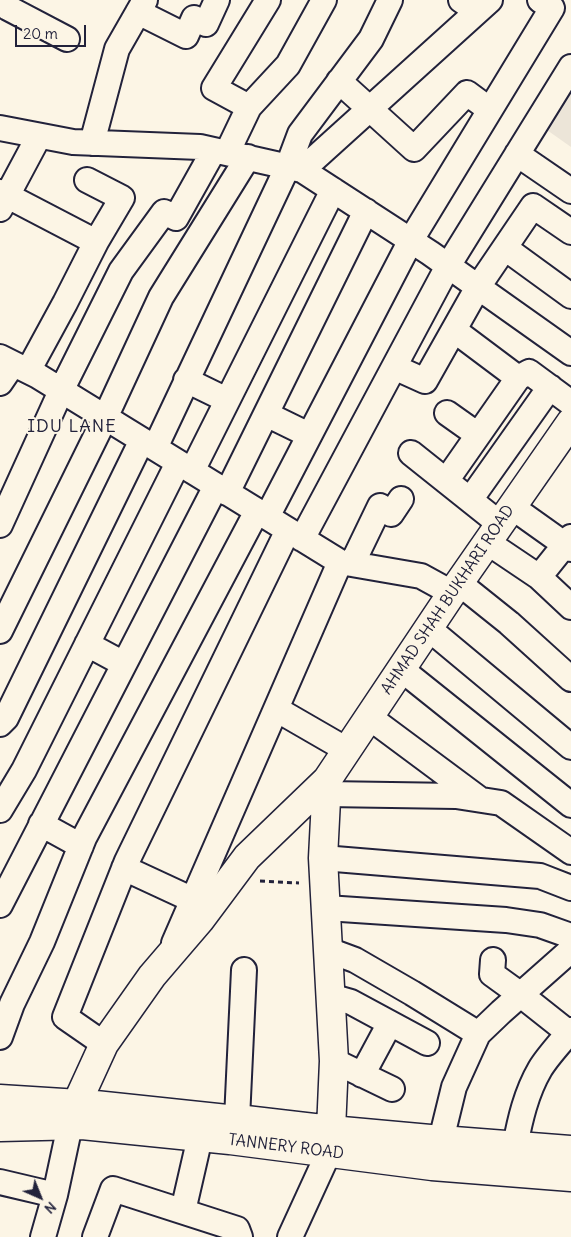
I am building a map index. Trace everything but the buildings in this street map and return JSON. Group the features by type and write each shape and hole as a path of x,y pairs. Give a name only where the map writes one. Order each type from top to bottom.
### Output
{"main road":[{"name":"AHMAD SHAH BUKHARI ROAD","path":"73,1114 104,1044 152,976 200,920 248,857 327,787 347,750 428,628 571,422"},
{"path":"327,787 325,883 334,1061 330,1141"},
{"name":"TANNERY ROAD","path":"0,1099 73,1114 237,1119 432,1166 571,1178"},
{"name":"TANNERY ROAD","path":"0,1127 73,1114"},
{"name":"TANNERY ROAD","path":"73,1114 82,1125 200,1137 330,1141 441,1140 571,1149"}],"street":[{"path":"92,143 117,49 142,6 186,36 194,18 206,24 217,0"},
{"path":"249,107 214,88 268,0"},
{"path":"0,1036 12,1004 42,942 84,838 262,514 309,435 411,240 552,8 540,0"},
{"path":"0,724 6,718 148,444 186,380 295,168 300,134 370,39 383,2"},
{"path":"0,632 105,418 230,153 249,107 288,65 315,3"},
{"path":"295,168 370,109 476,4"},
{"path":"7,10 67,38"},
{"path":"104,1044 65,1017 124,868 294,534 394,367 448,266 571,67"},
{"path":"340,81 414,149 466,94 490,110"},
{"path":"0,128 73,142 200,147 295,168 411,240 571,354"},
{"path":"39,136 2,199 96,242"},
{"path":"0,525 61,391 121,271 164,212 176,218 230,153"},
{"path":"517,154 571,191"},
{"path":"0,384 96,242 122,198 87,180"},
{"path":"0,810 6,785 24,770 87,644 185,467 227,400 333,190"},
{"path":"394,367 425,381 478,287 533,206 571,232"},
{"path":"0,905 124,664 266,414 366,211"},
{"path":"505,248 571,296"},
{"path":"454,330 518,378"},
{"path":"14,364 294,534 346,563 421,576 455,588 509,623 571,679"},
{"path":"446,480 518,378 529,372 571,404"},
{"path":"186,380 227,400"},
{"path":"470,500 550,388"},
{"path":"447,413 478,435"},
{"path":"266,414 309,435"},
{"path":"411,453 500,524 539,577 571,607"},
{"path":"169,955 276,709 346,563 380,506 391,514 401,499"},
{"path":"500,524 569,544 539,577"},
{"path":"428,628 571,747"},
{"path":"87,644 124,664"},
{"path":"401,669 571,805"},
{"path":"276,709 347,750"},
{"path":"369,717 482,800"},
{"path":"327,787 456,796 501,804 568,844"},
{"path":"41,824 81,846"},
{"path":"124,868 193,900"},
{"path":"325,883 540,876 571,888"},
{"path":"325,883 540,926 571,936"},
{"path":"328,950 355,960 472,1030"},
{"path":"441,1140 454,1087 478,1034 571,950"},
{"path":"493,960 492,974 570,1031 540,1069 526,1100 515,1146"},
{"path":"237,1119 244,970"},
{"path":"330,996 351,1002 427,1043"},
{"path":"362,1075 390,1023"},
{"path":"334,1061 392,1089"},
{"path":"43,1237 73,1114"},
{"path":"183,1211 200,1137"},
{"path":"290,1237 330,1141"},
{"path":"0,1182 55,1194"},
{"path":"95,1237 113,1189 237,1229 240,1237"}],"path":[{"path":"230,879 325,883"}],"shaded area":[{"path":"571,67 571,147 537,123"}],"district":[{"name":"IDU LANE","path":"72,427"}]}
